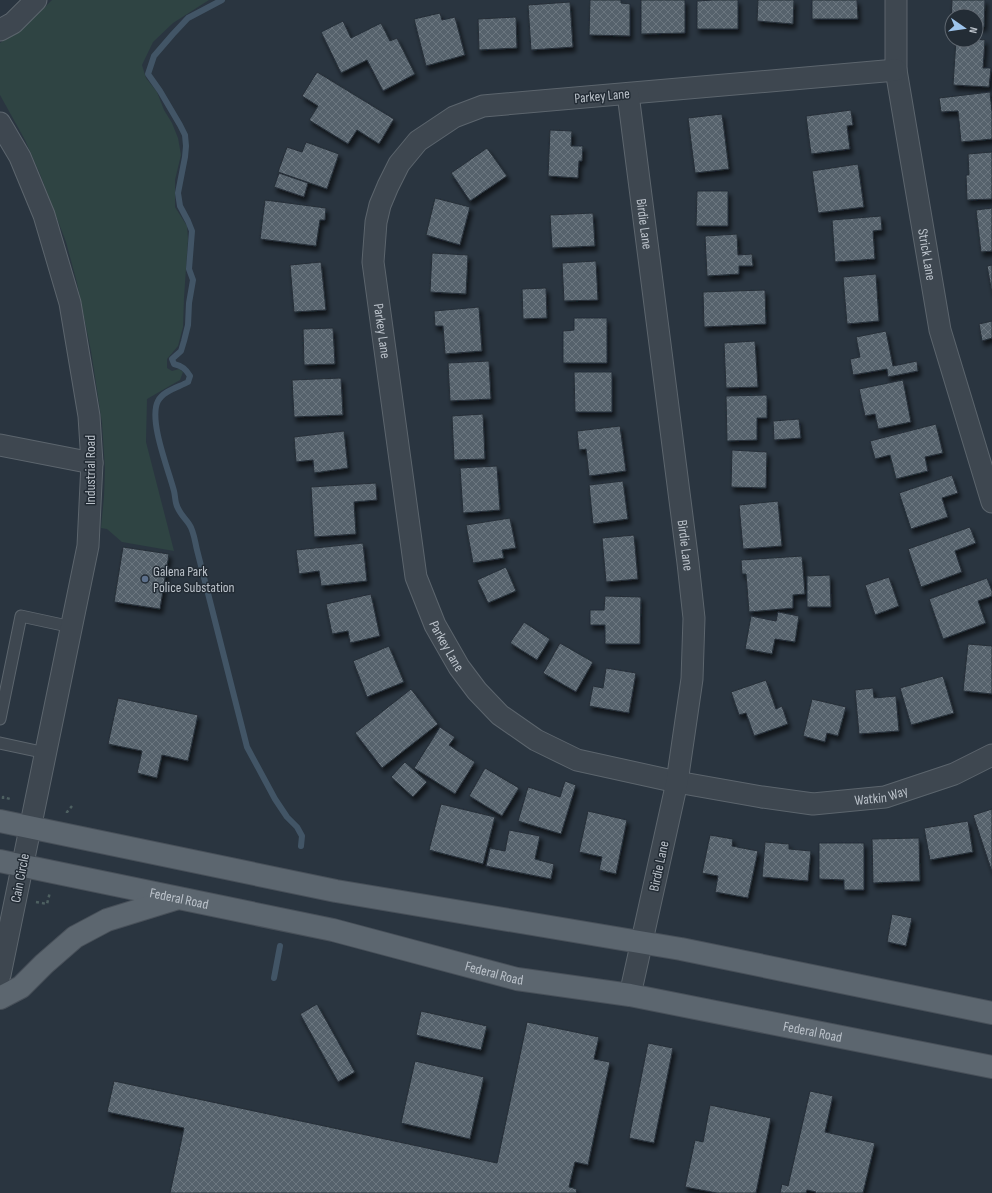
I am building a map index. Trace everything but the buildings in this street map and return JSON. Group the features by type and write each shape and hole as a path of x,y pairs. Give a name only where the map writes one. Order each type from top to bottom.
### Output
{"main road":[{"path":"0,821 336,891 681,949 992,1013"},
{"name":"Federal Road","path":"0,861 333,930 517,979 630,995 992,1067"},
{"path":"0,998 21,988 44,964 75,937 107,920 177,898"}],"street":[{"path":"0,30 13,23 36,0"},
{"name":"Strick Lane","path":"896,0 896,70 940,330 992,502"},
{"name":"Parkey Lane","path":"762,797 677,782 577,760 536,740 500,715 477,691 459,667 435,625 416,577 374,262 376,222 380,205 399,164 418,141 454,117 483,106 896,70"},
{"name":"Birdie Lane","path":"628,94 694,618 692,679 677,782 630,995"},
{"name":"Industrial Road","path":"0,123 20,157 44,215 70,303 89,416 92,463 88,546 30,828"},
{"path":"0,445 92,463"},
{"name":"Watkin Way","path":"762,797 813,804 885,797 954,774 992,755"},
{"name":"Cain Circle","path":"0,975 30,828"}],"lane":[{"path":"0,719 21,616 72,627"},
{"path":"0,743 46,753"}],"path":[{"path":"67,816 67,812 72,806"},
{"path":"31,901 47,904 51,888"}],"green space":[{"path":"52,0 209,0 173,23 153,42 142,65 146,78 157,92 178,138 181,155 175,180 175,207 187,226 188,239 183,327 178,346 167,359 167,368 172,371 179,369 183,372 180,380 147,399 146,442 174,551 122,542 107,529 101,528 105,469 102,423 91,351 77,283 66,242 40,174 25,140 0,95 0,43 27,23"}],"waterway":[{"path":"222,0 188,18 154,56 148,74 160,91 185,135 185,157 178,193 180,206 192,231 189,269 193,280 189,303 188,325 181,351 172,359 174,364 184,368 190,376 188,382 167,392 158,401 156,410 157,433 177,506 191,527 193,533 247,747 275,799 287,817 297,827 302,836 301,846"},
{"path":"274,978 280,946"}],"place":[{"name":"Galena Park Police Substation","path":"145,579"}]}
